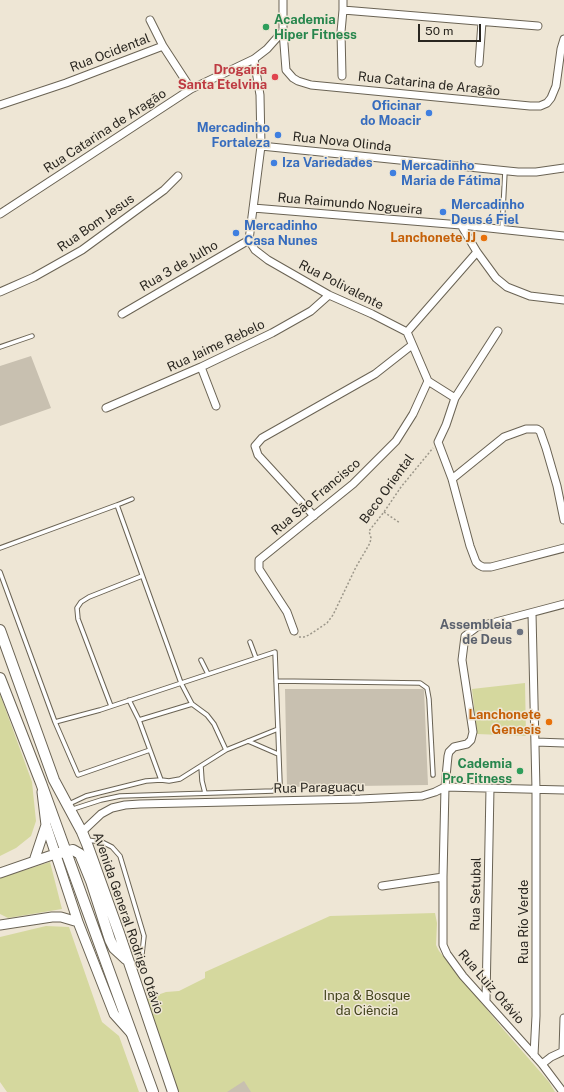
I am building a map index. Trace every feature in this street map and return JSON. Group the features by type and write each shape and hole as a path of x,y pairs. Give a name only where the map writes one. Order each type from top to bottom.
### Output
{"main road":[{"name":"Avenida General Rodrigo Otávio","path":"0,630 54,780 84,836 119,933 173,1092"},
{"path":"0,678 41,783 153,1092"},
{"path":"55,854 73,850 80,854 91,881 110,940 114,948 128,961"}],"street":[{"name":"Rua Catarina de Aragão","path":"283,0 283,31 286,70 293,78 311,85 540,106 547,103 556,86 561,49 564,39"},
{"path":"342,76 341,32 343,0"},
{"path":"343,10 538,26"},
{"path":"150,20 163,46 191,89"},
{"path":"479,63 482,22"},
{"name":"Rua Catarina de Aragão","path":"0,214 191,89 254,59 267,49 283,31"},
{"name":"Rua Ocidental","path":"0,106 66,83 163,46"},
{"path":"249,240 261,146 260,95 254,59"},
{"name":"Rua Nova Olinda","path":"261,146 505,172 536,172 564,168"},
{"name":"Rua Bom Jesus","path":"0,290 34,277 82,250 164,190 178,176"},
{"name":"Rua Raimundo Nogueira","path":"253,208 461,225 564,236"},
{"path":"461,225 477,252 496,278 507,287 530,296 564,300"},
{"name":"Rua Polivalente","path":"249,240 255,250 268,260 329,295 372,314 407,332"},
{"name":"Rua 3 de Julho","path":"122,314 249,240"},
{"path":"455,398 428,381 407,332 477,252"},
{"name":"Rua Jaime Rebelo","path":"106,408 201,367 292,323 311,311 329,295"},
{"path":"498,331 455,398 446,425 438,442 452,479 470,546 476,562 479,565 483,567 491,567 564,548"},
{"path":"314,516 258,455 255,446 257,442 375,374 412,345"},
{"path":"201,367 216,406"},
{"name":"Rua São Francisco","path":"294,631 287,612 277,594 260,572 258,562 353,484 396,441 413,414 428,381"},
{"path":"452,479 504,437 518,431 536,429 540,431 560,485 564,520"},
{"path":"532,613 564,604"},
{"name":"Rua Río Verde","path":"532,613 536,742 536,1016 534,1055"},
{"name":"Rua Luiz Otávio","path":"532,613 477,627 465,636 462,660 473,732 471,740 467,744 454,747 449,752 445,787 443,945 447,954 463,976 486,1000 563,1089"},
{"path":"536,742 564,743"},
{"path":"41,783 46,825 78,922 114,1014 133,1036"},
{"name":"Rua Paraguaçu","path":"84,836 101,814 112,808 125,805 422,796 445,787 564,790"},
{"name":"Rua Setubal","path":"486,1000 490,788"},
{"path":"34,861 46,825"},
{"path":"0,872 55,854"},
{"path":"382,886 443,877"},
{"path":"1,923 52,917 62,917 78,922"},
{"path":"542,1064 551,1057 564,1051 564,1018"}],"lane":[{"path":"502,229 505,172"},
{"path":"0,347 32,336"},
{"path":"0,548 132,499"},
{"path":"117,505 181,683 192,704 207,715 214,724 226,750"},
{"path":"0,572 55,722 78,775 150,750"},
{"path":"111,706 78,619 77,608 81,602 89,597 142,576"},
{"path":"250,642 256,658"},
{"path":"55,722 111,706 275,652 280,784 273,791 114,796 68,808"},
{"path":"201,660 208,674"},
{"path":"276,681 420,683 427,688 430,699 433,775"},
{"path":"129,700 139,720 161,780"},
{"path":"139,720 192,704"},
{"path":"68,808 86,796 146,781 169,781 180,779 226,750 278,729"},
{"path":"248,741 278,754"},
{"path":"202,766 202,780 205,793"},
{"path":"84,836 112,847 120,856 144,936 142,954 132,972"}],"path":[{"name":"Beco Oriental","path":"294,631 298,637 304,637 327,623 333,615 356,567 370,543 371,538 369,531 401,487 438,442"},
{"path":"384,512 400,523"}],"green space":[{"path":"525,683 526,736 477,734 472,689"},
{"path":"0,694 32,782 36,821 31,836 16,848 0,856"},
{"path":"50,862 62,909 8,918 0,914 0,878"},
{"name":"Inpa & Bosque da Ciência","path":"435,913 437,923 436,945 439,951 549,1082 555,1092 178,1092 146,999 166,992 179,991 205,978 205,972 330,916"},
{"path":"46,926 69,927 102,1022 119,1036 139,1092 7,1092 0,1082 0,937"}],"building":[{"path":"31,356 51,408 0,426 0,366"},
{"path":"285,689 423,689 428,785 287,787"},
{"path":"244,1081 251,1092 227,1092"}],"place":[{"name":"Academia Hiper Fitness","path":"266,27"},
{"name":"Drogaria Santa Etelvina","path":"275,77"},
{"name":"Oficinar do Moacir","path":"429,113"},
{"name":"Mercadinho Fortaleza","path":"278,135"},
{"name":"Iza Variedades","path":"274,163"},
{"name":"Mercadinho Maria de Fátima","path":"393,173"},
{"name":"Mercadinho Deus é Fiel","path":"443,212"},
{"name":"Mercadinho Casa Nunes","path":"236,233"},
{"name":"Lanchonete JJ","path":"484,238"},
{"name":"Assembleia de Deus","path":"520,632"},
{"name":"Lanchonete Genesis","path":"549,722"},
{"name":"Cademia Pro Fitness","path":"520,771"}]}
